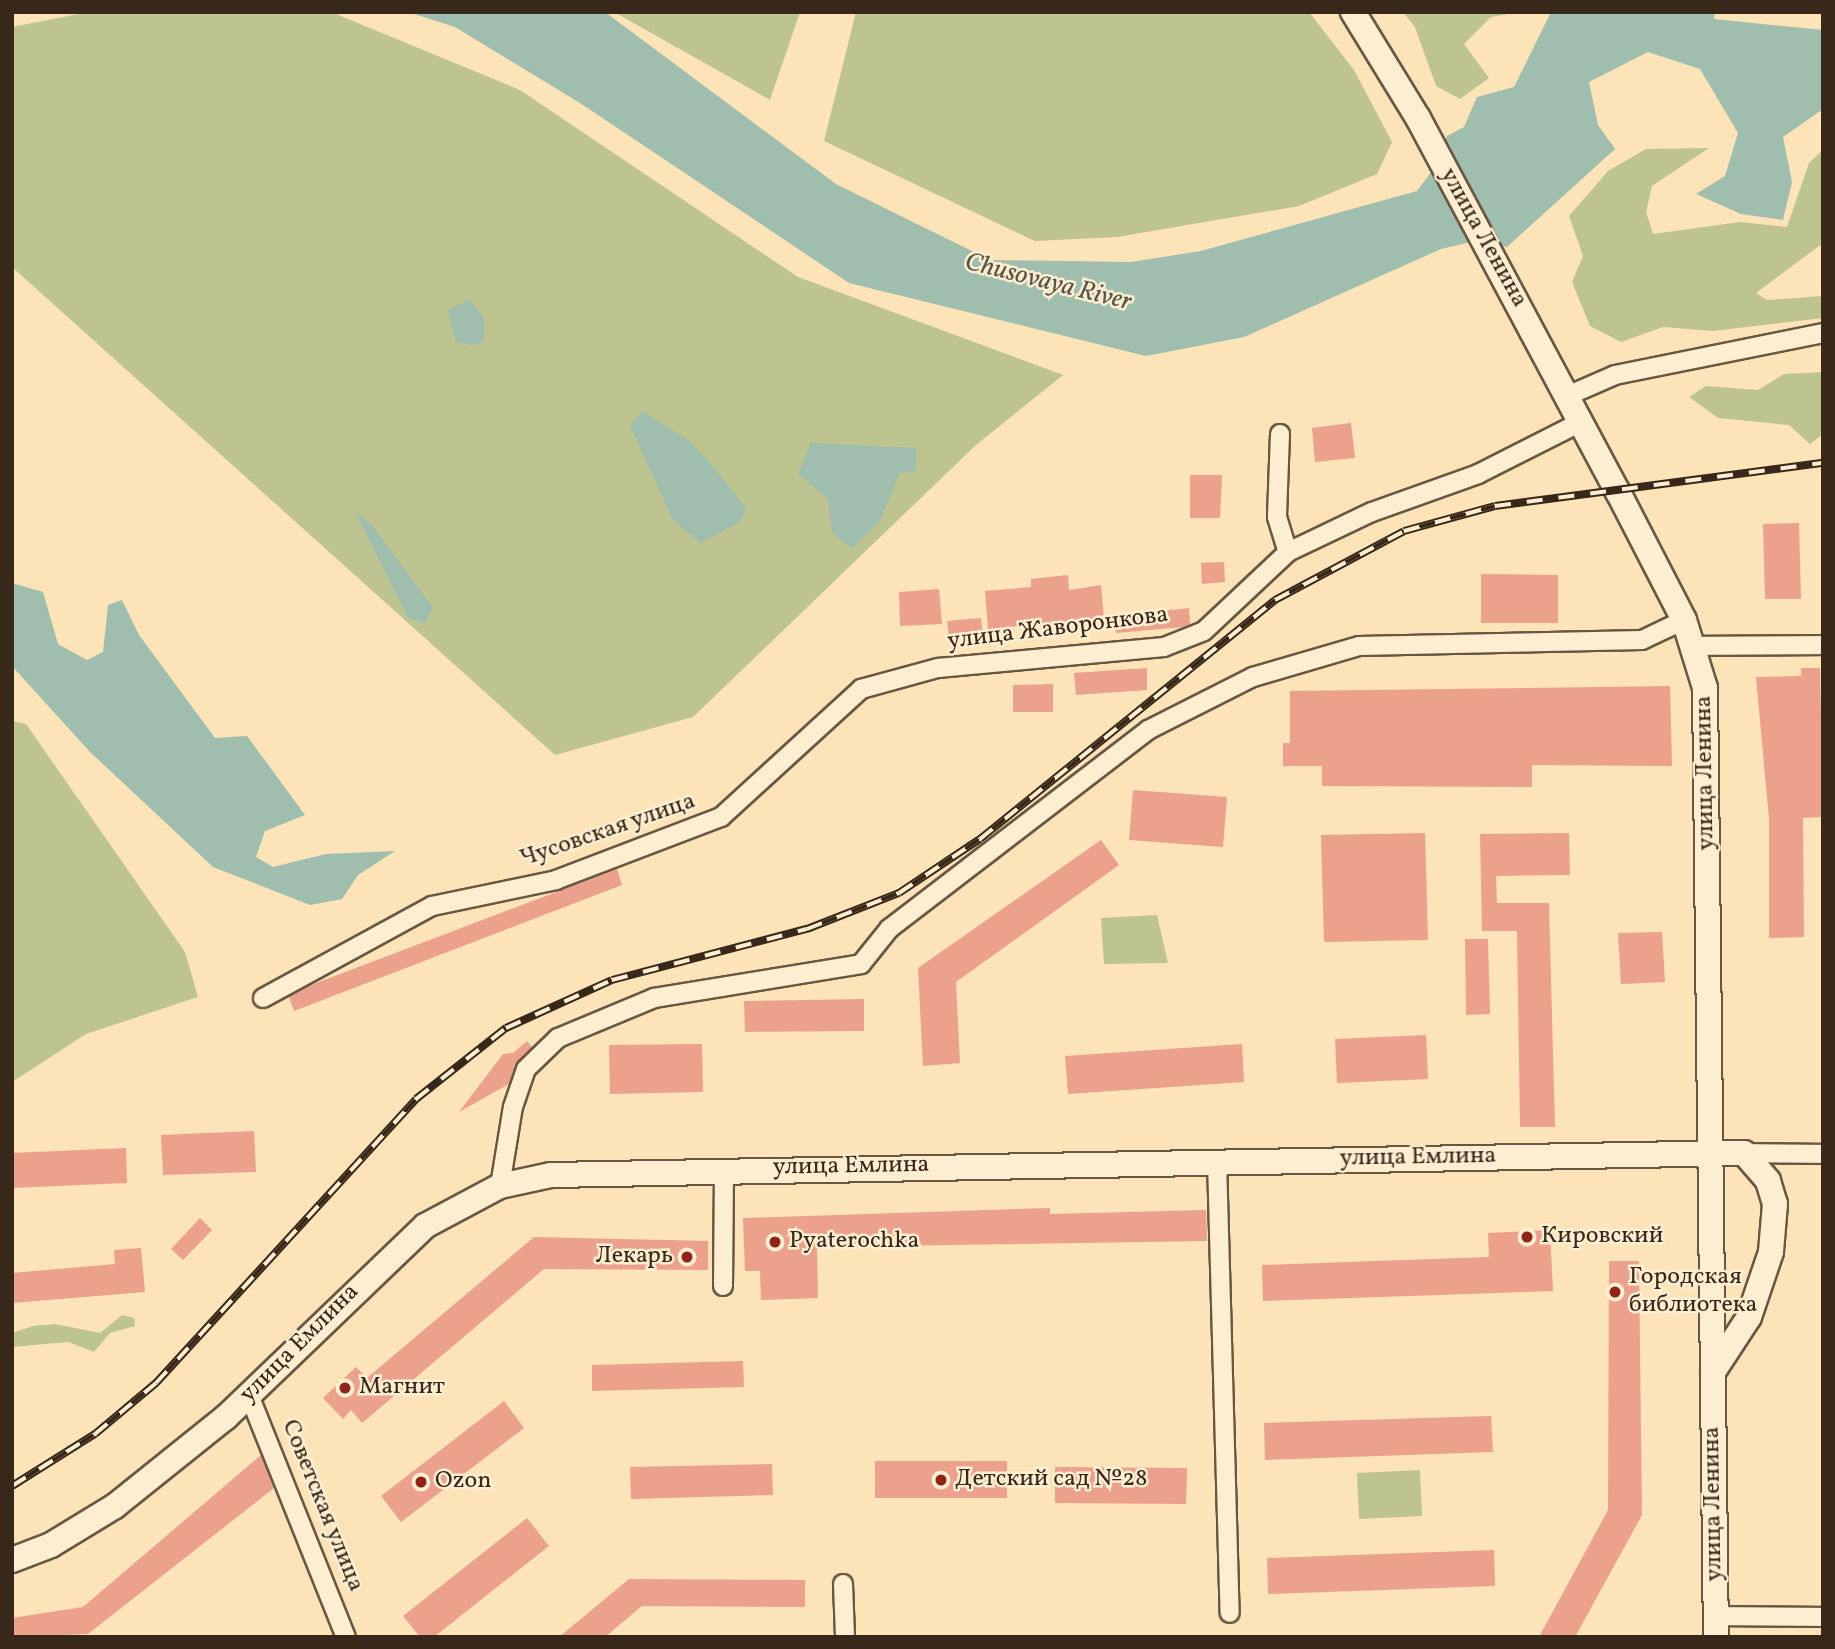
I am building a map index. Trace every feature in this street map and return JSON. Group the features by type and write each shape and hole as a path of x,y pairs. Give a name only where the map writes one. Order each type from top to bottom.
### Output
{"street":[{"name":"улица Ленина","path":"1353,12 1418,118 1581,422 1684,620 1705,688 1716,1626"},
{"path":"1567,396 1615,375 1823,333"},
{"name":"улица Жаворонкова","path":"861,689 938,668 1164,647 1205,631 1288,552 1372,512 1478,474 1581,422"},
{"path":"1280,434 1276,517 1288,552"},
{"path":"500,1186 513,1107 526,1069 558,1038 654,998 861,964 889,929 1148,730 1253,677 1359,646 1642,640 1684,620"},
{"path":"1692,646 1823,645"},
{"name":"Чусовская улица","path":"263,998 432,906 556,880 721,817 861,689"},
{"name":"улица Емлина","path":"12,1560 51,1545 114,1506 249,1395 392,1253 425,1226 500,1186 590,1171 1710,1153 1823,1154"},
{"path":"1713,1372 1749,1317 1771,1252 1775,1204 1768,1181 1744,1153"},
{"path":"1217,1161 1230,1613"},
{"path":"723,1286 724,1169"},
{"name":"Советская улица","path":"249,1395 346,1637"},
{"path":"843,1584 845,1637"},
{"path":"1716,1626 1823,1617"}],"green space":[{"path":"89,12 331,12 520,90 798,277 1063,375 976,445 693,717 555,755 12,267 12,27"},
{"path":"614,12 800,12 770,100"},
{"path":"856,12 1309,12 1354,70 1392,142 1377,174 1299,206 1117,237 1035,241 824,141"},
{"path":"1403,12 1520,12 1491,17 1464,44 1489,78 1460,99 1436,86 1415,27"},
{"path":"1709,148 1652,186 1646,212 1653,234 1740,222 1787,227 1809,163 1823,150 1823,243 1756,293 1767,300 1823,296 1823,318 1713,331 1663,327 1621,342 1590,326 1572,282 1583,256 1569,216 1608,171 1646,149"},
{"path":"1823,372 1823,434 1810,444 1789,425 1718,418 1689,397 1706,386 1758,390 1784,374"},
{"path":"12,721 26,724 185,952 198,997 86,1034 12,1082"},
{"path":"1157,915 1168,963 1104,964 1101,918"},
{"path":"122,1315 134,1318 135,1326 110,1333 94,1352 68,1342 12,1347 12,1333 33,1326 55,1324 100,1333"},
{"path":"1420,1470 1422,1516 1359,1519 1357,1473"}],"water":[{"name":"Chusovaya River","path":"408,12 605,12 836,184 990,260 1131,262 1201,251 1417,191 1435,167 1447,136 1464,127 1477,97 1514,87 1551,12 1715,12 1714,19 1823,30 1823,109 1783,137 1792,182 1783,220 1741,214 1696,194 1725,176 1738,133 1700,69 1648,52 1589,82 1598,125 1615,149 1507,247 1475,241 1441,249 1244,337 1146,356 849,283 580,103 455,27"},
{"path":"470,299 484,318 484,342 470,345 456,342 448,310"},
{"path":"642,411 687,439 706,458 746,508 740,522 700,543 673,520 630,426"},
{"path":"811,443 916,448 916,471 900,473 880,521 852,548 832,533 828,499 798,474"},
{"path":"355,511 373,526 433,608 425,623 408,618"},
{"path":"12,583 43,592 58,644 87,660 103,652 108,605 122,600 139,635 215,738 247,736 305,815 265,831 256,857 273,867 326,854 395,851 358,875 342,899 310,905 213,867 90,752 12,666"}],"building":[{"path":"1351,423 1355,458 1315,462 1312,428"},
{"path":"1190,475 1222,475 1220,518 1190,518"},
{"path":"1799,523 1801,599 1765,599 1763,524"},
{"path":"1224,562 1225,582 1202,584 1201,563"},
{"path":"1481,574 1558,575 1558,623 1481,623"},
{"path":"1068,575 1069,590 1101,585 1104,618 988,629 985,591 1031,587 1031,579"},
{"path":"939,589 942,624 900,626 899,592"},
{"path":"1189,608 1190,624 1183,627 1116,633 1114,616"},
{"path":"981,618 983,635 949,639 947,621"},
{"path":"1147,668 1147,690 1076,695 1074,673"},
{"path":"1801,668 1820,668 1823,817 1803,818 1804,937 1769,938 1769,819 1756,677 1801,676"},
{"path":"1053,684 1053,712 1013,712 1013,685"},
{"path":"1670,686 1672,766 1532,765 1532,787 1322,786 1322,766 1283,766 1283,743 1290,743 1290,691"},
{"path":"1133,790 1227,797 1223,847 1129,840"},
{"path":"1425,833 1428,940 1324,942 1321,835"},
{"path":"1569,833 1570,875 1496,876 1497,903 1549,903 1555,1127 1520,1127 1517,931 1482,931 1480,834"},
{"path":"1101,840 1119,865 956,982 960,1063 923,1066 918,968"},
{"path":"617,869 622,885 294,1011 289,997 311,985"},
{"path":"1662,932 1665,982 1621,984 1618,933"},
{"path":"1465,939 1488,939 1490,1014 1466,1015"},
{"path":"864,999 864,1031 745,1032 744,1001"},
{"path":"1426,1035 1428,1079 1337,1083 1335,1039"},
{"path":"527,1041 532,1047 518,1061 509,1084 459,1112 503,1054 513,1053"},
{"path":"702,1044 703,1092 610,1094 609,1045"},
{"path":"1242,1044 1244,1082 1068,1094 1065,1056"},
{"path":"254,1131 256,1172 163,1175 161,1135"},
{"path":"126,1148 127,1183 12,1188 12,1153"},
{"path":"1050,1208 1050,1214 1206,1210 1207,1241 817,1247 818,1298 761,1300 760,1271 745,1271 743,1218"},
{"path":"200,1218 212,1230 183,1260 171,1249"},
{"path":"1550,1230 1553,1291 1263,1301 1262,1265 1489,1257 1488,1233"},
{"path":"534,1237 708,1241 708,1270 544,1269 362,1423 351,1410 343,1419 323,1398 356,1367 367,1378"},
{"path":"141,1248 145,1292 12,1303 12,1273 115,1264 114,1250"},
{"path":"1609,1261 1639,1261 1642,1515 1575,1637 1539,1637 1608,1510"},
{"path":"743,1361 744,1387 592,1391 592,1365"},
{"path":"504,1401 524,1428 401,1522 381,1496"},
{"path":"1491,1416 1493,1452 1265,1460 1264,1423"},
{"path":"261,1455 274,1488 88,1634 12,1637 12,1618 83,1607"},
{"name":"Детский сад №28","path":"875,1461 1007,1461 1007,1498 875,1498"},
{"path":"772,1464 773,1495 631,1499 630,1467"},
{"path":"1055,1467 1187,1468 1186,1504 1055,1503"},
{"path":"527,1518 549,1546 434,1637 420,1637 403,1616"},
{"path":"1494,1550 1495,1586 1268,1594 1267,1558"},
{"path":"629,1579 805,1580 805,1607 642,1606 605,1637 559,1637"}],"railway":[{"path":"12,1486 95,1434 156,1383 416,1099 506,1028 612,980 807,929 899,893 980,839 1275,600 1404,531 1495,506 1823,463"}],"place":[{"name":"Кировский","path":"1527,1237"},
{"name":"Pyaterochka","path":"775,1242"},
{"name":"Лекарь","path":"687,1257"},
{"name":"Городская библиотека","path":"1615,1292"},
{"name":"Магнит","path":"345,1388"},
{"name":"Детский сад №28","path":"941,1480"},
{"name":"Ozon","path":"421,1482"}]}
